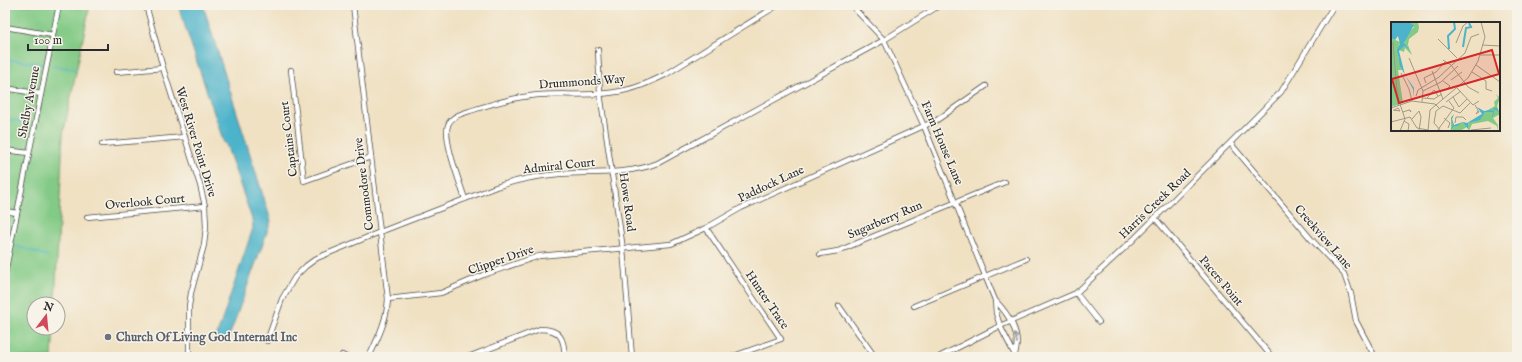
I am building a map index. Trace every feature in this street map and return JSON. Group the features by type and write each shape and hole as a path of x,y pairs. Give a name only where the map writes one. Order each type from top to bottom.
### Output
{"street":[{"name":"Shelby Avenue","path":"5,272 59,5"},
{"name":"West River Point Drive","path":"146,5 163,68 200,185 205,206 206,227 204,245 188,306 189,357"},
{"name":"Commodore Drive","path":"353,5 388,300 387,312 383,326 370,357"},
{"name":"Drummonds Way","path":"465,198 455,169 448,139 448,126 452,119 476,109 519,98 539,95 625,91 652,81 672,71 778,5"},
{"name":"Farm House Lane","path":"851,5 884,40 924,126 956,201 995,300 996,313 1000,326 1010,347 1016,355"},
{"name":"Admiral Court","path":"267,341 282,299 295,277 317,258 465,198 496,187 525,179 558,174 612,172 638,169 658,163 884,40 940,5"},
{"name":"Harris Creek Road","path":"939,357 1000,326 1076,293 1231,144 1281,92 1334,5"},
{"path":"5,28 53,36"},
{"name":"Howe Road","path":"598,50 600,93 623,249 632,357"},
{"path":"116,72 163,68"},
{"name":"Captains Court","path":"291,70 304,181 371,157"},
{"name":"Paddock Lane","path":"623,249 671,244 706,228 742,208 937,120 986,86"},
{"path":"5,88 41,94"},
{"path":"102,144 185,137"},
{"name":"Creekview Lane","path":"1231,144 1306,233 1344,274 1351,294 1356,321 1375,357"},
{"path":"5,150 29,153"},
{"name":"Sugarberry Run","path":"820,254 838,251 1005,182"},
{"name":"Overlook Court","path":"87,216 205,206"},
{"path":"5,211 17,213"},
{"name":"Pacers Point","path":"1155,218 1272,357"},
{"name":"Hunter Trace","path":"706,228 781,338 731,357"},
{"name":"Clipper Drive","path":"388,300 441,293 483,275 539,256 623,249"},
{"path":"914,306 1026,259"},
{"path":"1076,293 1098,322"},
{"name":"Farm House Lane","path":"995,300 1005,311 1015,331 1018,345 1016,355"},
{"path":"839,306 875,357"},
{"path":"468,357 540,329 554,331 560,336 564,344 565,357"}],"green space":[{"path":"5,5 90,5 63,135 55,296 26,296 26,336 53,336 52,357 5,357"}],"water":[{"path":"178,5 203,5 271,221 227,342 216,338 253,228 252,219 226,144 224,143"}],"waterway":[{"path":"5,59 43,64"},
{"path":"52,66 75,69"},
{"path":"5,119 30,123"},
{"path":"16,246 47,256"}],"place":[{"name":"Church Of Living God Internatl Inc","path":"108,337"}]}
